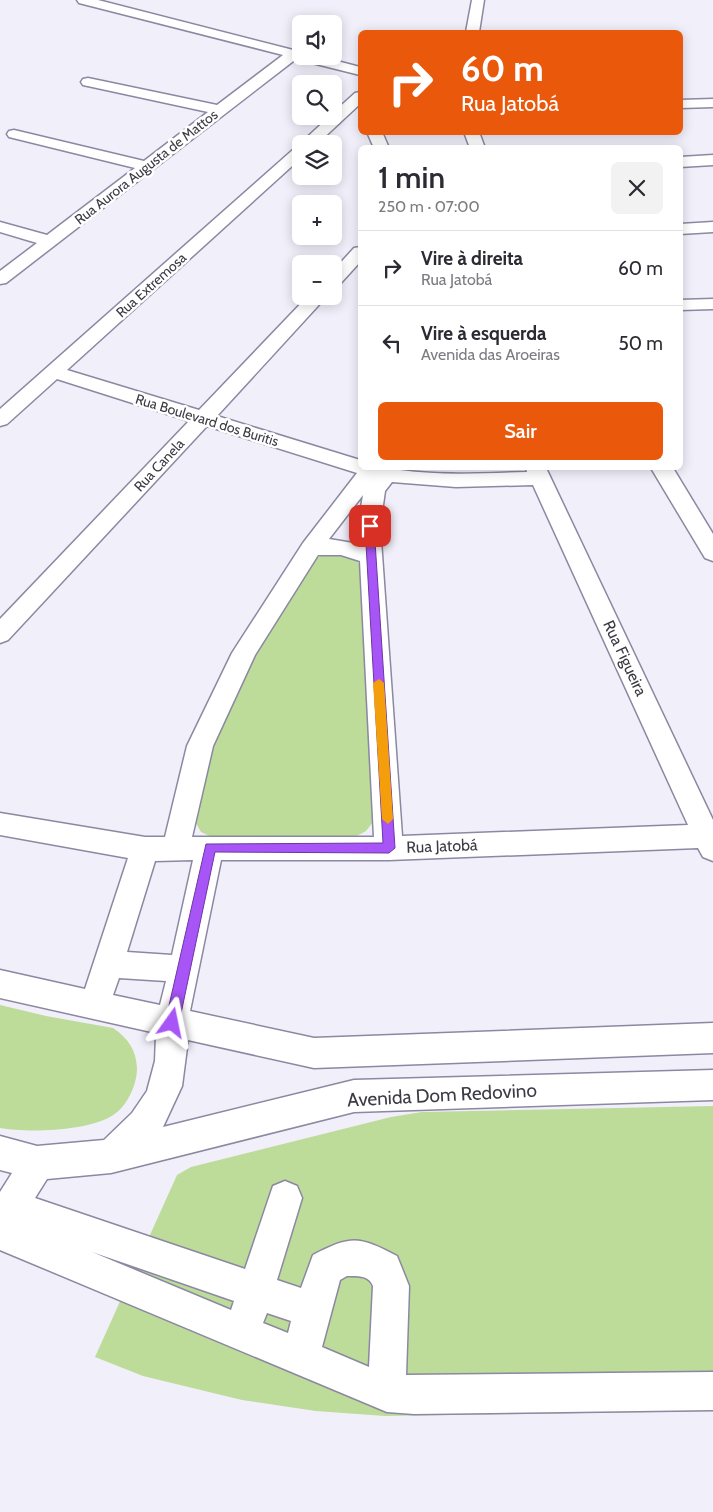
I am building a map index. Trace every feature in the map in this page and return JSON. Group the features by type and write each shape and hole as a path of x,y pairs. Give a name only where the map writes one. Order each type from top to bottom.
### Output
{"street":[{"path":"83,0 127,5 292,55"},
{"path":"473,30 478,0"},
{"name":"Rua Aurora Augusta de Mattos","path":"0,279 292,55"},
{"path":"334,65 358,71"},
{"path":"88,82 219,110"},
{"path":"318,135 358,98"},
{"path":"683,104 713,103"},
{"path":"346,108 358,114"},
{"path":"14,134 147,166"},
{"name":"Rua Extremosa","path":"0,420 292,158"},
{"path":"683,162 713,160"},
{"path":"0,227 50,241"},
{"path":"683,228 713,227"},
{"path":"342,271 358,254"},
{"path":"683,305 713,304"},
{"name":"Rua Canela","path":"0,634 309,305"},
{"name":"Rua Boulevard dos Buritis","path":"54,372 358,465"},
{"path":"176,848 200,746 244,654 311,548 372,470"},
{"path":"373,470 374,490 370,526 370,557 389,848"},
{"name":"Rua Boulevard dos Buritis","path":"379,470 443,481 539,473"},
{"path":"663,470 713,553"},
{"name":"Rua Figueira","path":"539,473 710,842"},
{"path":"311,548 334,546 353,548 370,557"},
{"name":"Rua Jatobá","path":"0,824 145,849 210,847 389,848 710,842"},
{"path":"111,1156 148,1120 165,1089 173,1047 172,1023 210,847"},
{"path":"95,1004 145,849"},
{"path":"108,964 184,969"},
{"path":"0,984 95,1004 172,1023 314,1052 713,1038"},
{"name":"Avenida Dom Redovino","path":"0,1153 37,1163 111,1156 354,1096 713,1085"},
{"path":"3,1221 37,1163"},
{"path":"242,1333 285,1198"},
{"path":"3,1221 255,1291 312,1310"},
{"path":"3,1221 242,1333 387,1393 713,1391"},
{"path":"301,1357 312,1310 326,1268 344,1258 364,1258 384,1269 391,1286 387,1393"}],"green space":[{"path":"337,552 357,560 362,570 376,818 366,831 353,838 220,841 201,832 193,818 212,752 229,709 258,647 314,560 326,553"},
{"path":"0,1005 46,1016 113,1028 127,1040 135,1056 137,1068 135,1082 126,1103 110,1117 99,1122 72,1128 12,1130 0,1128"},
{"path":"713,1106 713,1411 385,1416 316,1411 242,1400 143,1376 95,1357 177,1175 191,1167 391,1117 422,1112"}],"slow traffic":[{"path":"379,683 388,819"}],"route":[{"path":"172,1023 210,847 389,848 370,557 370,526"}]}
